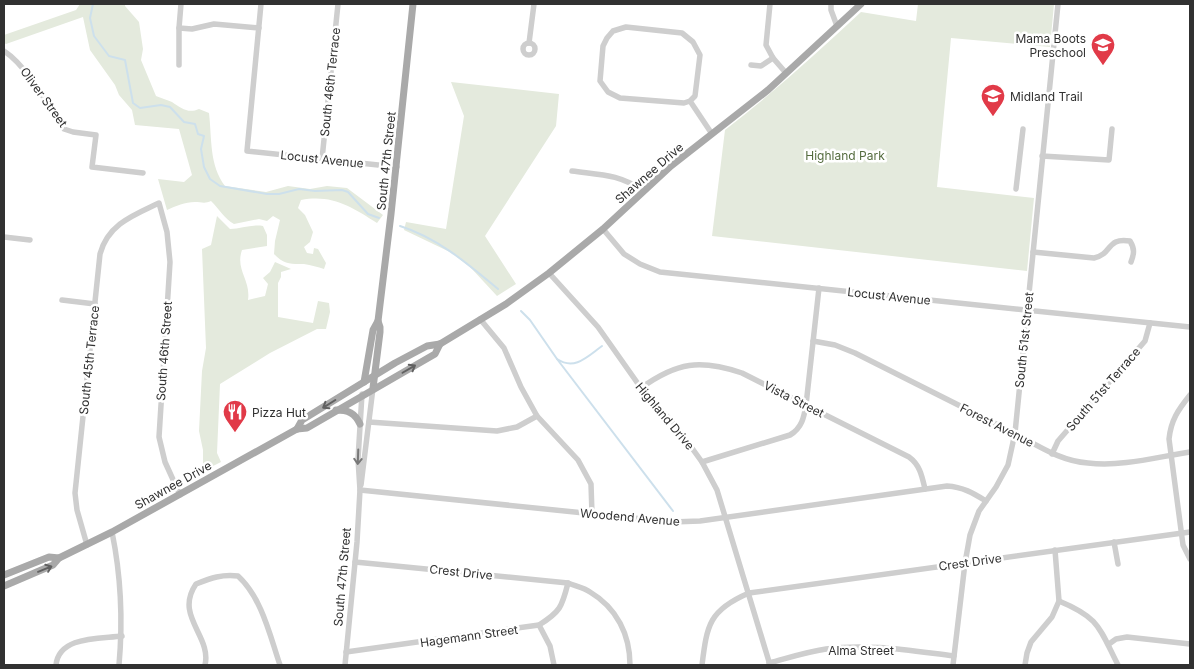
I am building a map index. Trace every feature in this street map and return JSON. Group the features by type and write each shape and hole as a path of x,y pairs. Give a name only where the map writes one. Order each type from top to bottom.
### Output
{"main road":[{"name":"South 47th Street","path":"362,394 373,330 378,321 414,4"},
{"name":"Shawnee Drive","path":"297,429 302,420 375,374 427,346 440,344 506,304 549,273 603,229 644,191 712,134 768,90 861,4"},
{"name":"South 47th Street","path":"373,388 380,327 378,321"},
{"name":"Shawnee Drive","path":"4,586 54,565 59,558 112,532 297,429 308,428 362,394 435,354 440,344"},
{"path":"377,351 380,358 387,362 395,363"},
{"path":"336,410 351,412 356,416 360,424"},
{"name":"Shawnee Drive","path":"4,575 49,557 59,558"},
{"path":"24,567 28,576"}],"street":[{"path":"179,65 181,4"},
{"path":"179,28 192,29 214,24 259,28 262,4"},
{"name":"South 46th Terrace","path":"322,159 338,4"},
{"path":"529,43 534,4"},
{"path":"770,4 766,45 786,73"},
{"path":"832,4 831,10 837,26"},
{"name":"South 51st Street","path":"953,665 965,563 974,523 1008,465 1015,433 1058,4"},
{"path":"626,27 687,35 696,46 700,55 696,96 690,101 684,103 620,98 608,92 600,81 603,46 609,35 613,31 626,27"},
{"name":"Locust Avenue","path":"259,28 247,151 396,166"},
{"name":"Oliver Street","path":"4,51 14,57 64,128 96,135 92,167 143,173"},
{"path":"752,65 761,66 774,58"},
{"path":"690,101 712,134"},
{"path":"1016,189 1023,129"},
{"path":"1042,156 1109,160 1112,129"},
{"path":"572,171 616,176 644,191"},
{"name":"South 45th Terrace","path":"87,545 77,510 75,492 100,254 105,240 112,230 126,219 159,203"},
{"name":"South 46th Street","path":"159,203 167,232 170,262 159,437 164,462 180,495"},
{"name":"Locust Avenue","path":"603,229 624,254 640,264 660,272 1190,326"},
{"path":"4,237 30,240"},
{"path":"1033,252 1094,258 1104,254 1112,244 1122,240 1130,241 1133,247 1134,253 1131,262"},
{"name":"Highland Drive","path":"549,273 598,327 641,388 676,426 702,462 717,490 770,664"},
{"path":"702,462 790,435 799,428 804,418 806,405 819,288"},
{"path":"62,300 95,304"},
{"path":"480,319 504,348 521,387 537,416 578,460 591,484 592,514"},
{"name":"South 51st Terrace","path":"1052,454 1058,442 1145,341 1150,322"},
{"name":"Forest Avenue","path":"813,341 835,345 855,353 1015,433 1052,454 1069,460 1089,464 1111,464 1190,452"},
{"name":"Vista Street","path":"641,388 658,376 679,367 701,364 722,366 742,373 915,462 920,469 925,489"},
{"name":"South 47th Street","path":"345,665 360,490 373,388"},
{"name":"South 47th Street","path":"360,490 358,458 362,394"},
{"path":"1190,395 1176,412 1169,439 1183,545 1190,559"},
{"path":"369,422 498,431 517,427 537,416"},
{"name":"Woodend Avenue","path":"360,490 672,522 726,518 947,486 959,487 986,501"},
{"path":"112,532 120,583 122,636 119,665"},
{"name":"Crest Drive","path":"702,665 706,631 712,620 721,609 734,599 749,593 1190,532"},
{"path":"1114,542 1118,564"},
{"path":"1025,665 1026,652 1031,642 1052,617 1059,601 1056,550"},
{"name":"Crest Drive","path":"355,562 568,583 589,591 605,603 617,616 629,646 630,665"},
{"path":"205,665 205,651 189,607 189,599 196,584 218,575 227,574 238,576 251,590 280,665"},
{"path":"554,665 550,646 539,625 553,616 563,603 568,583"},
{"path":"1059,601 1076,608 1088,616 1099,628 1109,644 1118,665"},
{"name":"Hagemann Street","path":"346,652 539,625"},
{"path":"56,665 57,656 62,650 74,643 122,636"},
{"path":"1109,644 1116,639 1127,637 1190,644"},
{"name":"Alma Street","path":"770,664 819,651 860,647 888,648 954,656"}],"green space":[{"path":"80,4 125,4 139,22 143,49 141,60 156,96 172,102 185,110 199,109 209,113 214,160 216,169 225,186 266,192 288,186 310,189 327,186 347,188 383,215 377,223 350,207 332,200 301,200 298,208 305,215 313,232 310,242 304,247 307,253 313,254 314,248 318,249 326,263 324,269 307,264 288,263 274,254 280,220 273,216 267,221 259,219 234,224 211,201 188,203 167,210 158,179 184,182 192,175 179,129 135,125 132,110 119,95 115,85 90,50 83,17 6,44 4,43 4,35 76,10"},
{"name":"Highland Park","path":"918,4 1054,4 1050,47 951,38 937,187 1034,198 1027,271 712,236 725,130 794,73 861,12 916,21"},
{"path":"451,82 559,94 556,126 485,236 516,284 497,296 471,268 452,253 404,230 406,222 446,229 464,116"},
{"path":"217,216 230,229 263,226 267,235 267,246 242,250 240,263 247,287 248,300 265,296 268,284 263,278 270,272 275,262 291,269 281,272 278,283 278,317 313,323 318,301 329,303 330,312 326,329 317,329 270,353 220,384 217,453 221,462 203,471 203,450 199,431 202,371 206,348 202,249 211,245"}],"waterway":[{"path":"93,4 90,18 94,36 109,56 125,60 133,103 140,108 161,105 170,107 184,122 195,124 198,134 204,136 201,149 204,167 210,179 220,186 267,194 279,194 299,189 315,191 342,190 348,192 368,214 379,218"},
{"path":"400,226 427,237 440,245 464,261 498,289"},
{"path":"521,311 530,320 557,359 575,363 586,358 602,346"},
{"path":"557,359 673,511"}],"place":[{"name":"Mama Boots Preschool","path":"1103,66"},
{"name":"Midland Trail","path":"993,117"},
{"name":"Pizza Hut","path":"235,433"}]}
